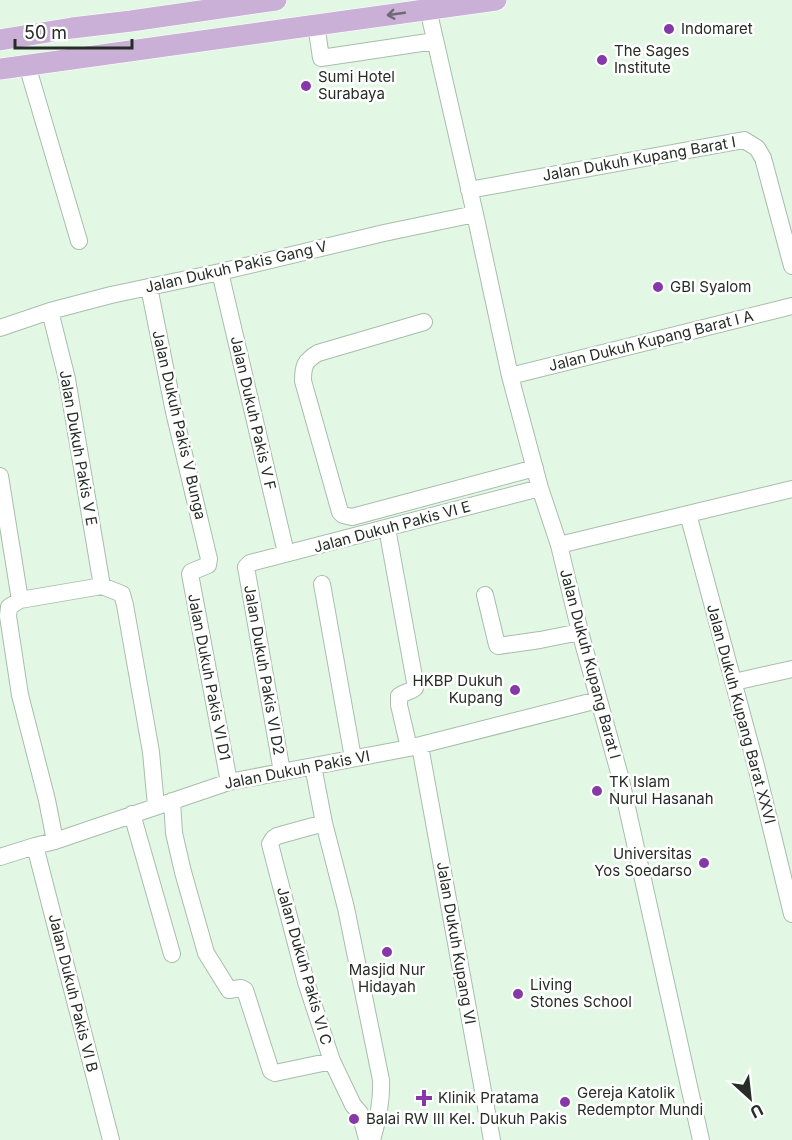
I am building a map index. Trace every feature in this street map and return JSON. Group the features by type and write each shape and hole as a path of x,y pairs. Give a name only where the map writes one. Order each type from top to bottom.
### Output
{"main road":[{"path":"18,66 15,52 5,40 72,28 276,0"},
{"path":"18,66 495,0"},
{"path":"18,66 23,60 20,48 22,42 38,34"}],"street":[{"name":"Jalan Dukuh Kupang Barat I","path":"428,9 510,376 540,488 559,545 580,632 620,776 701,1140"},
{"path":"316,24 321,58 435,41"},
{"path":"18,66 79,241"},
{"name":"Jalan Dukuh Kupang Barat I","path":"469,190 744,140 757,148 763,158 792,266"},
{"name":"Jalan Dukuh Pakis Gang V","path":"0,328 50,311 111,295 475,214"},
{"name":"Jalan Dukuh Pakis V F","path":"220,272 286,553"},
{"name":"Jalan Dukuh Pakis V Bunga","path":"149,287 174,412 209,564 190,573"},
{"name":"Jalan Dukuh Kupang Barat I A","path":"510,376 792,306"},
{"name":"Jalan Dukuh Pakis V E","path":"50,311 67,380 102,586"},
{"path":"424,322 318,353 308,359 305,365 303,381 340,512 352,517 535,468"},
{"path":"0,476 15,603 8,616 20,694 47,800 55,842"},
{"name":"Jalan Dukuh Pakis VI E","path":"246,567 250,563 286,553 540,488"},
{"path":"559,545 792,489"},
{"name":"Jalan Dukuh Kupang Barat XXVI","path":"688,514 750,740 792,914"},
{"name":"Jalan Dukuh Kupang VI","path":"387,528 415,682 415,688 399,696 399,705 415,747 492,1140"},
{"name":"Jalan Dukuh Pakis VI D2","path":"246,567 282,772"},
{"name":"Jalan Dukuh Pakis VI D1","path":"190,573 229,782"},
{"path":"322,584 353,758"},
{"path":"15,603 102,586 122,594 151,752 156,806"},
{"path":"485,595 498,646 580,632"},
{"path":"734,682 792,669"},
{"name":"Jalan Dukuh Pakis VI","path":"0,857 55,842 229,782 415,747 598,700"},
{"path":"313,766 324,823 346,908 381,1080 378,1123 372,1140 365,1140"},
{"path":"172,801 174,833 206,953 228,990 241,988 244,990 271,1071 275,1073 332,1061"},
{"path":"132,814 172,954"},
{"name":"Jalan Dukuh Pakis VI C","path":"324,823 277,836 270,844 306,982 332,1061 353,1104 360,1113 365,1140"},
{"name":"Jalan Dukuh Pakis VI B","path":"35,846 111,1140"}],"place":[{"name":"Indomaret","path":"669,29"},
{"name":"The Sages Institute","path":"602,60"},
{"name":"Sumi Hotel Surabaya","path":"306,86"},
{"name":"GBI Syalom","path":"658,287"},
{"name":"HKBP Dukuh Kupang","path":"515,690"},
{"name":"TK Islam Nurul Hasanah","path":"597,791"},
{"name":"Universitas Yos Soedarso","path":"704,863"},
{"name":"Masjid Nur Hidayah","path":"387,952"},
{"name":"Living Stones School","path":"518,994"},
{"name":"Klinik Pratama","path":"424,1098"},
{"name":"Gereja Katolik Redemptor Mundi","path":"565,1102"},
{"name":"Balai RW III Kel. Dukuh Pakis","path":"354,1119"}]}
